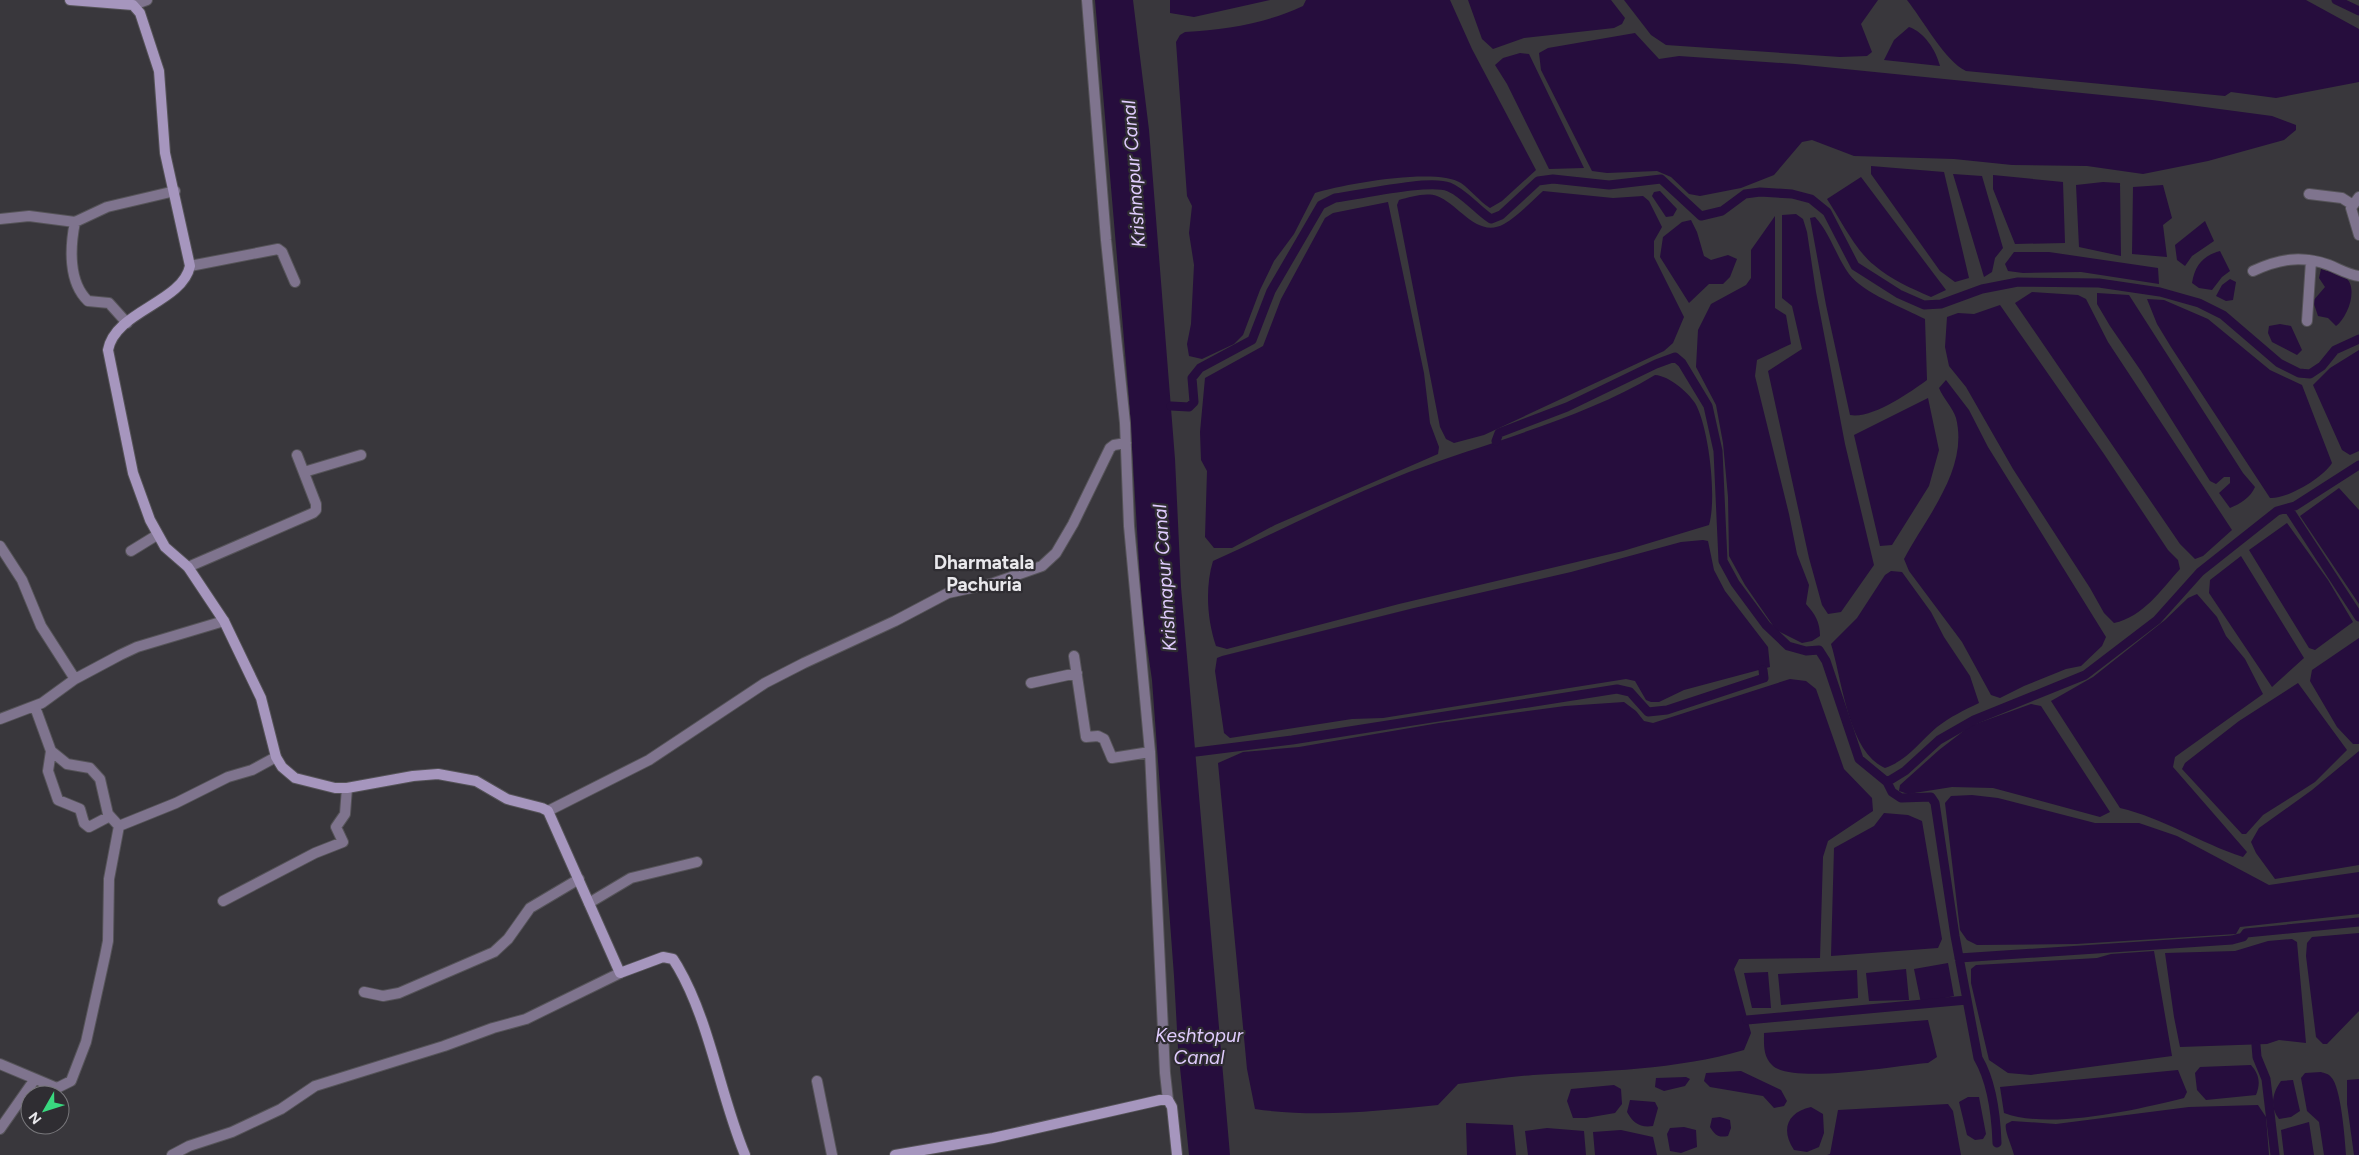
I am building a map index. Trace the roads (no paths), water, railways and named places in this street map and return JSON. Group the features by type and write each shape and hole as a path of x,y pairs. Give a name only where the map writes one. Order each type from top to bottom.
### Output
{"street":[{"path":"70,0 133,5 147,0"},
{"path":"1087,0 1106,240 1126,443 1128,526 1150,752 1168,1100 1174,1125 1177,1155"},
{"path":"133,5 140,13 159,71 165,147 190,266 184,282 127,323 110,341 108,350 133,473 157,535 165,548 188,567 224,621 261,698 276,757 282,767 295,778 335,788 347,788 414,776 438,774 476,781 507,799 548,811 620,973"},
{"path":"0,219 29,216 74,222 107,207 175,191"},
{"path":"2309,194 2356,201 2352,213 2359,235"},
{"path":"74,222 70,263 84,296 88,301 109,303 127,323"},
{"path":"190,266 278,249 282,252 295,282"},
{"path":"2252,271 2281,260 2294,258 2311,260 2359,276"},
{"path":"2307,321 2311,260"},
{"path":"548,811 649,760 765,683 804,663 886,625 948,593 994,583 1042,566 1056,553 1073,524 1110,448 1114,445 1126,443"},
{"path":"188,567 313,513 316,510 316,504 297,455"},
{"path":"304,472 361,455"},
{"path":"131,551 157,535"},
{"path":"0,546 22,580 44,630 75,679"},
{"path":"0,719 35,707 75,679 137,647 224,621"},
{"path":"1074,656 1086,737 1098,736 1104,739 1112,758 1150,752"},
{"path":"1031,683 1077,673"},
{"path":"35,707 51,751 48,771 58,800 80,810 84,822 89,827 110,816"},
{"path":"51,751 67,764 90,768 100,779 110,816 120,826"},
{"path":"120,826 176,804 228,777 252,770 276,757"},
{"path":"223,901 315,853 343,842 336,827 345,814 347,788"},
{"path":"0,1064 57,1088 68,1084 74,1077 86,1042 108,940 109,879 120,826"},
{"path":"589,903 631,878 696,862"},
{"path":"364,992 383,996 408,990 494,952 508,939 530,908 579,879"},
{"path":"175,1154 188,1146 232,1132 281,1109 315,1086 526,1019 620,973 663,958 673,959 678,967 701,1022 723,1096 745,1155"},
{"path":"0,1129 35,1079"},
{"path":"817,1081 832,1155"},
{"path":"895,1155 993,1138 1160,1100 1168,1100"}],"water":[{"name":"Keshtopur Canal","path":"1095,0 1133,0 1149,130 1175,459 1181,587 1230,1155 1189,1155 1178,1048 1152,680 1142,611 1129,398"},
{"path":"1170,0 1270,0 1194,17 1170,13"},
{"path":"1306,0 1450,0 1472,49 1536,170 1502,201 1490,208 1461,183 1449,178 1412,177 1390,179 1346,185 1315,193 1294,234 1274,261 1260,290 1243,335 1234,344 1202,359 1189,356 1187,344 1191,324 1194,265 1189,233 1192,206 1187,196 1176,42 1180,35 1185,32 1231,27 1260,21 1303,6"},
{"path":"1468,0 1611,0 1625,18 1622,24 1614,28 1524,38 1493,49 1482,39"},
{"path":"1624,0 1878,0 1861,24 1872,52 1867,56 1840,57 1666,45 1651,35"},
{"path":"1907,0 2306,0 2359,29 2359,82 2276,98 2231,92 2225,96 1966,71 1958,66 1942,49"},
{"path":"1909,27 1920,33 1929,42 1940,66 1884,60 1894,40"},
{"path":"1635,33 1659,59 1679,56 1795,64 2152,100 2272,116 2296,125 2296,130 2284,140 2208,161 2143,174 2087,166 2012,165 1954,159 1854,156 1812,140 1802,142 1774,175 1741,188 1700,196 1689,194 1671,177 1657,171 1607,173 1592,171 1541,70 1539,53 1548,48"},
{"path":"1520,53 1529,54 1584,168 1549,169 1507,84 1495,65 1503,58"},
{"path":"1871,166 1944,172 1969,278 1955,282 1940,271 1871,174"},
{"path":"1953,174 1982,176 2003,248 1995,258 1992,272 1984,277"},
{"path":"1993,175 2063,182 2065,243 2015,244 1993,189"},
{"path":"1861,177 1946,290 1931,297 1887,275 1861,252 1827,199"},
{"path":"2103,182 2120,183 2121,256 2079,247 2076,185"},
{"path":"2163,185 2172,218 2163,225 2167,257 2132,254 2133,187"},
{"path":"1543,191 1613,198 1643,196 1649,201 1662,227 1654,241 1654,257 1684,317 1673,343 1664,351 1484,435 1454,443 1446,439 1440,427 1397,205 1399,200 1418,195 1433,195 1445,200 1477,224 1485,227 1494,227 1504,224 1514,217"},
{"path":"1660,191 1677,209 1673,216 1666,217 1652,196 1654,192"},
{"path":"1388,202 1424,373 1430,423 1439,447 1438,454 1275,525 1232,548 1214,548 1205,537 1207,471 1201,460 1200,432 1205,378 1263,346 1281,299 1325,218 1333,213"},
{"path":"1796,214 1803,219 1807,232 1816,292 1845,444 1874,565 1841,612 1828,614 1822,605 1809,558 1768,371 1802,349 1792,306 1782,298 1782,215"},
{"path":"1775,216 1775,308 1786,315 1791,344 1757,360 1755,376 1797,554 1809,585 1806,604 1819,626 1820,636 1812,641 1802,643 1776,630 1745,585 1729,556 1728,497 1723,443 1716,405 1696,367 1698,330 1711,304 1746,285 1751,278 1751,250"},
{"path":"1815,217 1825,230 1844,267 1855,281 1884,300 1925,319 1927,380 1890,404 1869,413 1850,415 1826,305 1810,218"},
{"path":"1691,220 1697,232 1704,256 1711,260 1728,255 1737,259 1730,277 1723,284 1709,284 1689,303 1660,257 1663,237 1682,222"},
{"path":"2205,221 2214,241 2192,256 2185,266 2177,260 2175,245"},
{"path":"2220,251 2230,271 2222,277 2212,290 2199,288 2192,283 2197,267 2208,256"},
{"path":"2014,252 2049,252 2158,268 2159,284 2081,272 2023,273 2008,271 2005,264"},
{"path":"2321,269 2345,277 2351,288 2348,309 2336,326 2328,318 2318,316 2313,301 2325,287 2319,278"},
{"path":"2230,279 2236,282 2233,300 2226,301 2216,296 2222,285"},
{"path":"2032,292 2078,295 2086,299 2108,342 2232,530 2203,556 2195,559 2180,544 2015,303"},
{"path":"2097,293 2129,295 2243,473 2255,487 2251,494 2241,502 2230,508 2219,493 2230,483 2230,477 2224,477 2216,484 2210,481 2141,371 2110,326 2097,304"},
{"path":"2147,299 2164,300 2208,319 2270,370 2302,385 2332,463 2327,469 2313,481 2295,491 2270,498 2171,347 2157,324"},
{"path":"2000,305 2104,454 2168,550 2178,560 2180,569 2151,602 2124,620 2114,623 2104,613 2090,588 2013,469 1966,387 1949,366 1945,347 1947,317 1958,313 1974,314"},
{"path":"2280,324 2291,326 2302,350 2297,355 2272,342 2268,333 2269,326"},
{"path":"2359,350 2359,451 2350,455 2342,450 2313,385 2330,368"},
{"path":"1655,375 1672,381 1683,389 1695,403 1700,414 1708,445 1712,481 1709,525 1623,551 1399,604 1227,649 1216,646 1208,604 1210,571 1213,561 1384,482 1566,417 1627,391"},
{"path":"1946,380 1969,410 1988,447 2106,637 2102,646 2081,666 2066,669 2000,698 1991,695 1962,642 1909,571 1904,559 1943,492 1956,456 1958,437 1956,418 1939,388"},
{"path":"1928,398 1939,450 1929,486 1892,545 1880,546 1854,435"},
{"path":"2339,488 2359,510 2359,604 2300,516"},
{"path":"2287,523 2328,580 2353,622 2315,650 2309,648 2249,550"},
{"path":"1708,541 1714,570 1725,591 1768,647 1770,667 1684,690 1659,702 1646,700 1635,681 1626,679 1383,718 1352,719 1230,738 1224,733 1215,671 1217,658 1414,608 1571,572 1681,542"},
{"path":"2241,556 2304,658 2272,687 2209,593 2210,580"},
{"path":"1891,571 1902,572 1931,612 1944,637 1970,676 1979,703 1942,723 1907,755 1885,768 1873,760 1862,747 1855,731 1848,713 1831,644 1857,618 1885,575"},
{"path":"2197,594 2217,617 2226,636 2245,659 2263,694 2175,757 2173,767 2247,852 2243,857 2136,812 2120,808 2051,701 2093,677 2165,620 2188,598"},
{"path":"2359,638 2359,744 2353,744 2337,727 2310,681 2312,670"},
{"path":"1790,679 1806,681 1816,689 1844,769 1872,798 1873,811 1828,841 1823,857 1820,958 1739,959 1734,969 1751,1033 1744,1050 1718,1057 1666,1066 1533,1075 1458,1084 1438,1105 1324,1113 1278,1112 1255,1109 1247,1069 1218,763 1243,752 1299,747 1439,723 1565,706 1624,702 1636,711 1644,721 1653,723"},
{"path":"2298,683 2347,750 2315,782 2263,815 2246,834 2242,834 2182,769 2185,763 2239,721"},
{"path":"2031,704 2041,706 2110,812 2100,817 1993,788 1952,787 1908,794 1899,791 1900,785 1939,750 1970,726"},
{"path":"2359,751 2359,865 2275,879 2256,853 2251,842 2259,828 2312,790"},
{"path":"1972,795 1998,798 2095,823 2139,823 2177,836 2269,885 2359,872 2359,914 2240,927 2236,934 2076,944 1977,945 1967,940 1960,930 1945,803 1951,796"},
{"path":"1884,813 1908,815 1922,821 1942,939 1938,948 1831,956 1834,848 1874,826"},
{"path":"2359,933 2359,1011 2327,1044 2323,1044 2316,1037 2306,956 2307,943 2312,937"},
{"path":"2292,939 2297,942 2306,1043 2279,1040 2267,1044 2180,1047 2165,953 2235,951 2268,941"},
{"path":"2154,951 2172,1056 2031,1075 2008,1073 1989,1060 1971,983 1971,969 1976,965 2097,958 2111,954"},
{"path":"1948,963 1954,996 1921,1003 1914,969"},
{"path":"1906,969 1909,1000 1869,1001 1866,973"},
{"path":"1857,970 1858,998 1781,1005 1778,974"},
{"path":"1768,972 1771,1008 1752,1008 1744,973"},
{"path":"1928,1020 1937,1057 1928,1063 1822,1074 1800,1073 1783,1071 1772,1065 1767,1058 1765,1050 1764,1033"},
{"path":"2251,1065 2258,1079 2256,1095 2206,1100 2197,1090 2195,1073 2200,1067"},
{"path":"2178,1070 2187,1092 2184,1098 2118,1113 2068,1119 2044,1120 2023,1118 2004,1113 2000,1087"},
{"path":"1741,1071 1781,1090 1787,1101 1784,1106 1774,1108 1763,1096 1710,1087 1704,1081 1706,1073"},
{"path":"2321,1072 2330,1076 2337,1091 2342,1114 2346,1155 2324,1155 2319,1122 2307,1111 2301,1078 2305,1073"},
{"path":"1686,1077 1690,1079 1685,1086 1664,1091 1655,1087 1656,1078"},
{"path":"2359,1079 2359,1155 2354,1155 2347,1104 2347,1080"},
{"path":"2293,1080 2300,1111 2291,1117 2279,1119 2273,1104 2274,1094 2281,1081"},
{"path":"1614,1085 1621,1089 1622,1104 1615,1113 1586,1118 1573,1118 1567,1101 1571,1089"},
{"path":"1968,1097 1979,1097 1986,1134 1983,1139 1975,1140 1967,1135 1959,1102"},
{"path":"1630,1100 1655,1102 1658,1108 1653,1126 1637,1124 1632,1119 1627,1112"},
{"path":"1948,1104 1953,1111 1961,1155 1827,1155 1830,1154 1838,1110"},
{"path":"2258,1105 2266,1117 2269,1155 2014,1155 2006,1127 2006,1124 2012,1121 2056,1124 2189,1107"},
{"path":"1811,1107 1823,1114 1824,1133 1819,1147 1807,1152 1794,1150 1787,1128 1792,1117 1803,1109"},
{"path":"1720,1117 1730,1120 1731,1128 1728,1136 1722,1137 1717,1135 1710,1127 1712,1118"},
{"path":"2309,1122 2314,1155 2284,1155 2281,1130"},
{"path":"1466,1123 1513,1125 1516,1155 1467,1155"},
{"path":"1684,1127 1696,1130 1697,1147 1681,1153 1670,1151 1667,1134 1670,1128"},
{"path":"1547,1128 1584,1131 1586,1155 1528,1155 1525,1131"},
{"path":"1621,1130 1653,1137 1657,1155 1595,1155 1593,1132"}],"waterway":[{"path":"2336,0 2359,11"},
{"path":"1171,406 1189,407 1194,402 1192,378 1200,368 1252,340 1271,291 1321,205 1335,198 1394,188 1426,185 1439,185 1455,190 1491,219 1501,215 1538,181 1553,179 1609,185 1661,179 1701,216 1722,211 1745,194 1760,192 1792,194 1811,199 1827,212 1855,266 1899,294 1924,305 1941,304 1982,289 2018,282 2099,283 2160,292 2199,303 2223,315 2279,363 2299,373 2310,374 2322,366 2335,350 2359,339"},
{"path":"1496,441 1499,433 1567,407 1656,364 1675,357 1682,363 1708,406 1718,451 1723,561 1735,583 1766,625 1788,646 1806,651 1819,650 1826,661 1859,759 1887,782 1892,792 1901,798 1931,797 1935,803 1955,936 1978,1058 1990,1088 1996,1121 1997,1143"},
{"path":"1887,782 1905,771 1939,740 1974,720 2085,675 2157,620 2200,572 2277,511 2295,506 2359,465"},
{"path":"2288,508 2359,617"},
{"path":"1196,752 1292,740 1617,689 1630,692 1648,712 1667,710 1764,678 1763,670"},
{"path":"1959,958 2232,940 2243,937 2246,933 2359,922"},
{"path":"1747,1020 1967,1000"},
{"path":"2256,1045 2257,1057 2266,1079 2275,1155"}],"district":[{"name":"Dharmatala Pachuria","path":"984,573"}],"water label":[{"name":"Krishnapur Canal","path":"1133,174"},
{"name":"Krishnapur Canal","path":"1164,578"}]}
